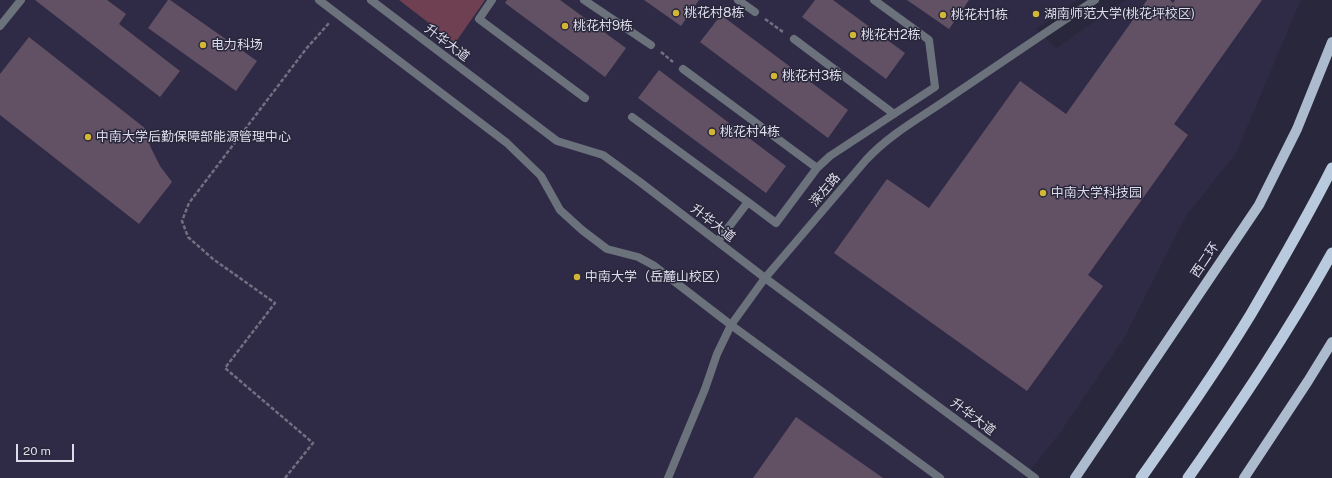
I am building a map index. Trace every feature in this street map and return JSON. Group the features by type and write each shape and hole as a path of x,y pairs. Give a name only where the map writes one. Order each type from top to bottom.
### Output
{"highway":[{"path":"1142,478 1196,399 1250,315 1308,215 1332,168"},
{"path":"1188,478 1241,401 1308,297 1332,253"}],"main road":[{"name":"西二环","path":"1075,478 1259,205 1297,129 1332,42"},
{"path":"1244,478 1332,342"}],"street":[{"path":"0,26 21,0"},
{"path":"319,0 507,143 541,176 560,210 582,230 607,249 638,256 653,266 940,478"},
{"name":"升华大道","path":"371,0 557,141 603,155 765,278 1035,478"},
{"path":"492,0 479,19 585,98"},
{"path":"584,0 651,45"},
{"path":"738,0 754,12"},
{"path":"632,116 776,222 817,168 840,149 935,87 929,40 874,0"},
{"name":"溁左路","path":"668,478 705,389 717,354 731,325 765,278 880,145 902,128 1096,0"},
{"path":"794,39 894,114"},
{"path":"682,69 817,168"},
{"path":"718,242 748,202"}],"path":[{"path":"754,12 794,39"},
{"path":"286,478 313,443 225,368 275,303 212,259 188,237 182,220 194,197 306,49 337,14"},
{"path":"651,45 682,69"}],"shaded area":[{"name":"中南大学（岳麓山校区）","path":"0,0 1078,0 1036,29 1056,48 1126,0 1301,0 1236,153 1186,216 1124,338 1060,433 1024,478 0,478"},
{"path":"399,0 485,0 455,43"}],"building":[{"path":"35,0 107,0 126,14 119,24 180,71 160,97"},
{"name":"电力科场","path":"168,0 257,61 236,91 148,28"},
{"name":"桃花村9栋","path":"507,0 560,0 626,48 605,77 505,3"},
{"name":"桃花村8栋","path":"644,0 699,0 681,26"},
{"name":"桃花村2栋","path":"815,0 833,0 905,53 886,79 802,17"},
{"name":"桃花村1栋","path":"907,0 969,0 949,29"},
{"name":"中南大学科技园","path":"1147,0 1170,0 1173,3 1175,0 1262,0 1174,124 1188,135 1088,275 1103,286 1027,391 834,253 887,179 929,208 1020,81 1066,114"},
{"name":"桃花村3栋","path":"721,15 848,110 828,138 700,42"},
{"name":"中南大学后勤保障部能源管理中心","path":"29,37 146,129 150,146 160,166 172,182 139,224 0,115 0,74"},
{"name":"桃花村4栋","path":"659,70 786,166 766,193 638,98"},
{"path":"796,417 883,478 753,478"}],"place":[{"name":"桃花村8栋","path":"676,13"},
{"name":"湖南师范大学(桃花坪校区)","path":"1036,14"},
{"name":"桃花村1栋","path":"943,15"},
{"name":"桃花村9栋","path":"565,26"},
{"name":"桃花村2栋","path":"853,35"},
{"name":"电力科场","path":"203,45"},
{"name":"桃花村3栋","path":"774,76"},
{"name":"桃花村4栋","path":"712,132"},
{"name":"中南大学后勤保障部能源管理中心","path":"88,137"},
{"name":"中南大学科技园","path":"1043,193"},
{"name":"中南大学（岳麓山校区）","path":"577,277"}]}
